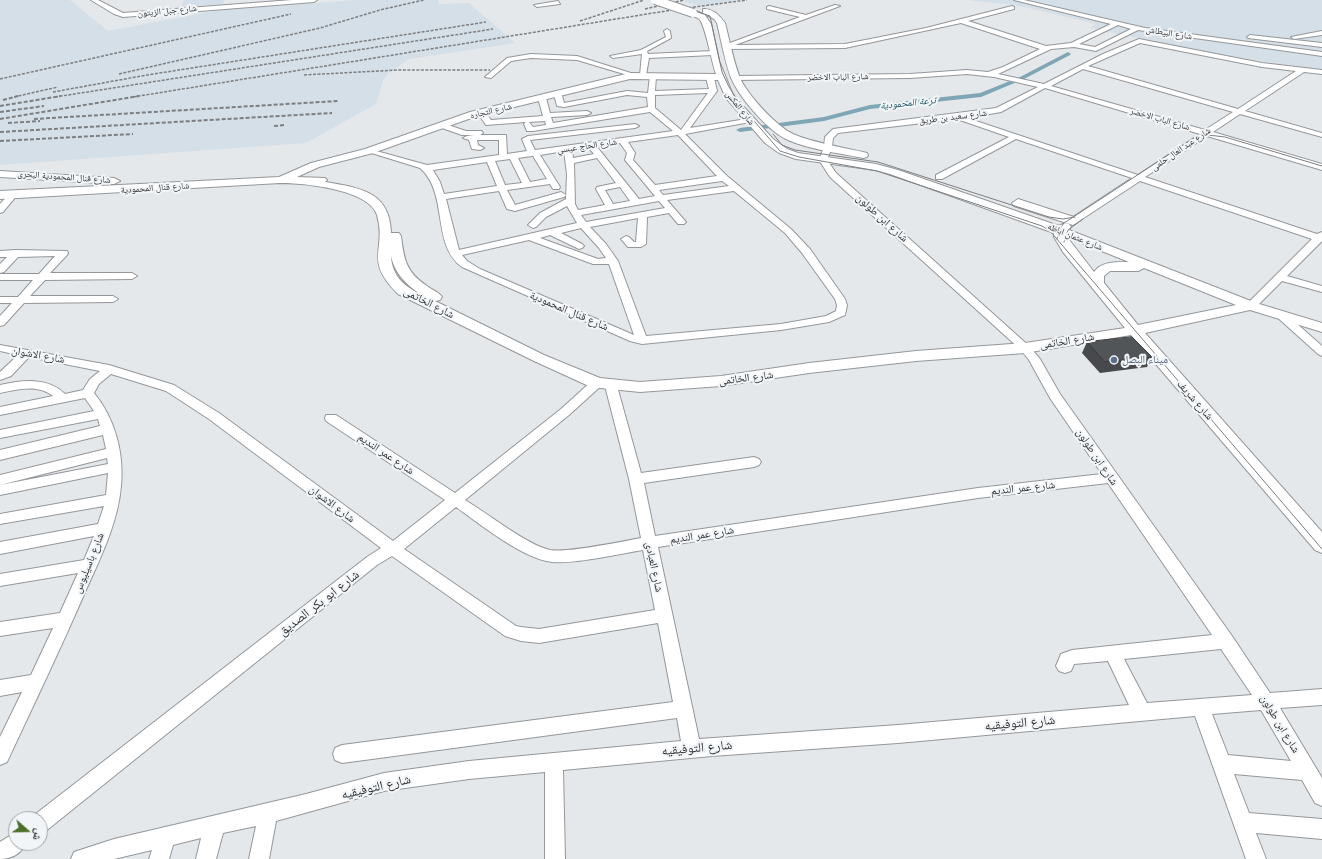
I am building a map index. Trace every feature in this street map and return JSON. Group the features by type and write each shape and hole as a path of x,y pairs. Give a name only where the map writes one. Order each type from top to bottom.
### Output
{"main road":[{"name":"شارع المكس","path":"655,0 693,13 705,20 713,53 715,77 725,87 729,96 763,136 777,147 790,153 825,154"},
{"name":"شارع المكس","path":"674,0 706,11 719,20 738,82 761,112 782,133 805,142 825,154"},
{"name":"شارع التجاره","path":"280,180 315,165 369,151 442,125 599,84 643,76 715,77"},
{"name":"شارع عثمان اباظه","path":"825,154 880,159 1073,221"},
{"name":"شارع عثمان اباظه","path":"825,154 866,166 894,172 1061,231 1156,270 1250,306 1322,328"},
{"name":"شارع قنال المحمودية البحرى","path":"3,173 200,185"},
{"name":"شارع قنال المحمودية","path":"0,195 280,180 310,181"},
{"name":"شارع الخاتمى","path":"310,181 330,181 357,185 382,196 387,201 393,214 397,258 400,268 404,275 412,282 440,300 591,370 620,376 646,379 797,367 809,368"},
{"name":"شارع الخاتمى","path":"310,181 318,185 355,192 372,199 378,205 382,211 386,228 386,270 395,284 403,291 539,358 604,384 665,387 809,368 916,356 1025,348 1135,330 1250,306"},
{"name":"شارع عبد العال حلمى","path":"1061,231 1073,221"},
{"name":"شارع شريف","path":"1061,231 1060,237 1062,242 1135,330 1322,545"},
{"path":"1097,283 1097,275 1101,271 1108,268 1128,266 1156,270"}],"street":[{"name":"شارع جبل الزيتون","path":"94,0 116,14 123,15 314,0"},
{"name":"شارع البيطاش","path":"1018,0 1137,28 1243,45 1322,54"},
{"name":"شارع البيطاش","path":"1032,0 1136,22 1322,45"},
{"path":"537,5 558,4"},
{"path":"727,46 837,6"},
{"path":"769,8 807,17"},
{"path":"727,46 845,46 890,38 1012,8"},
{"path":"961,21 1044,48"},
{"path":"1074,44 1116,24"},
{"path":"980,73 1003,71 1052,45 1074,44 1096,49 1137,28"},
{"path":"652,109 651,94 643,76 645,48 668,38 667,31"},
{"path":"1283,50 1270,43 1277,40 1322,33"},
{"path":"1242,36 1252,41 1243,45"},
{"name":"شارع سعيد بن طريق","path":"825,154 829,138 836,131 957,117 998,110 1101,58 1139,41 1147,41 1262,64 1302,70"},
{"path":"1096,49 1096,53 1101,58"},
{"path":"613,56 713,53"},
{"path":"489,76 509,59 531,56 577,58 643,76"},
{"path":"1083,67 1322,134"},
{"path":"1302,70 1322,72"},
{"name":"شارع عبد العال حلمى","path":"1073,221 1302,70"},
{"name":"شارع الباب الاخضر","path":"738,82 980,73 1031,82 1322,167"},
{"path":"682,132 713,91 715,77"},
{"path":"599,84 615,95"},
{"path":"578,89 599,111 600,130 612,143"},
{"path":"642,341 613,261 603,246 583,225 534,154 526,138 551,131 599,111 615,95 630,92 651,94 713,91"},
{"path":"558,94 560,104 578,103 599,111 624,114 652,109 682,132 724,178 736,188"},
{"path":"533,226 540,217 565,198 575,174 564,150 551,131 542,98"},
{"path":"576,114 578,103"},
{"path":"483,115 489,123 528,115 547,116 599,111"},
{"path":"624,114 646,138"},
{"path":"483,115 508,115"},
{"path":"528,115 531,130 600,130 635,126"},
{"path":"957,117 1139,178 1321,236 1250,306"},
{"name":"شارع الحاج عيسي","path":"427,168 646,138 750,120"},
{"path":"442,125 465,133 480,133"},
{"path":"480,148 475,147 469,138 503,137 503,158"},
{"path":"939,178 1015,137"},
{"path":"623,141 630,153 629,160 681,222"},
{"path":"592,146 636,202"},
{"path":"369,151 427,168 432,174 441,197 455,254 583,225 671,210"},
{"name":"شارع ابن طولون","path":"825,154 833,175 1025,348 1034,359 1054,395 1267,702 1322,796"},
{"path":"513,156 527,184"},
{"path":"569,161 600,156"},
{"path":"440,167 444,157"},
{"path":"490,159 508,206 512,208 565,198"},
{"path":"653,188 724,178"},
{"path":"441,197 552,181"},
{"path":"688,183 696,195"},
{"path":"611,207 600,189 621,184"},
{"path":"575,213 661,198 696,195 736,188"},
{"name":"شارع قنال المحمودية","path":"455,254 462,262 476,271 642,341 781,327 829,319 841,313 842,305 840,299 801,246 777,220 736,188"},
{"path":"0,210 14,194"},
{"path":"626,239 631,245 641,244 643,224 642,215"},
{"path":"540,217 566,229"},
{"path":"551,232 579,246"},
{"path":"529,237 597,262 613,261"},
{"path":"0,270 16,253"},
{"path":"0,254 63,253 0,323"},
{"path":"0,277 132,276"},
{"path":"1281,277 1322,289"},
{"path":"0,300 114,299"},
{"path":"1282,316 1322,352"},
{"name":"شارع الاشوان","path":"0,349 109,369 160,384 194,402 391,548 504,627 521,634 539,636 664,614"},
{"path":"0,376 7,373 26,353"},
{"path":"0,411 88,393 94,382 109,369"},
{"path":"0,389 32,383 56,390 62,398"},
{"name":"شارع العبادى","path":"604,384 636,479 692,749"},
{"name":"شارع ابو بكر الصديق","path":"48,817 391,548 402,543 565,412 604,384"},
{"name":"شارع باسيليوس","path":"0,756 5,736 37,682 66,619 89,566 103,529 112,499 115,467 108,429 102,414 88,393"},
{"path":"0,434 102,414"},
{"name":"شارع عمر النديم","path":"332,418 531,550 551,556 570,555 971,494 1112,478"},
{"path":"0,455 108,429"},
{"path":"0,480 113,452"},
{"path":"636,479 754,462"},
{"path":"0,490 115,467"},
{"path":"0,519 112,499"},
{"path":"0,548 103,529"},
{"path":"0,580 89,566"},
{"path":"0,629 66,619"},
{"path":"1065,666 1067,659 1072,657 1226,641"},
{"path":"1113,653 1142,712"},
{"path":"0,688 37,682"},
{"name":"شارع التوفيقيه","path":"81,859 112,854 166,836 312,802 384,782 554,760 798,740 898,734 1322,697"},
{"path":"1201,708 1256,859"},
{"path":"342,754 684,709"},
{"path":"554,760 555,859"},
{"path":"1222,764 1307,771"},
{"path":"258,859 268,812"},
{"path":"1243,822 1322,829"},
{"path":"206,859 215,824"},
{"path":"159,859 166,836"}],"shaded area":[{"path":"0,0 70,0 108,31 219,10 356,0 438,0 439,4 469,3 515,43 409,59 388,73 383,81 376,104 306,143 0,165"},
{"path":"184,0 224,0 223,4 181,7"},
{"path":"680,0 742,0 699,6"},
{"path":"966,0 1322,0 1322,71 1212,53 1089,28 1096,24 1016,5"}],"building":[{"path":"1132,337 1152,357 1105,362 1087,342"}],"waterway":[{"name":"ترعة المحمودية","path":"740,130 824,119 870,107 981,95 1022,78 1068,54"}],"tram line":[{"path":"661,0 710,16 722,72 729,87 742,107 780,151 799,157 877,171 1042,226 1050,231 1322,549"},
{"path":"773,134 782,145 795,150 878,162 1049,217 1063,219 1073,217"},
{"path":"1073,217 1194,138 1208,135 1225,137 1322,166"},
{"path":"1057,239 1059,230 1064,223 1073,217"},
{"path":"1064,242 1068,230 1083,219"}],"railway":[{"path":"119,74 320,28 380,10 424,0"},
{"path":"580,21 644,0"},
{"path":"645,9 684,0"},
{"path":"133,97 672,10 747,0"},
{"path":"0,79 291,14"},
{"path":"53,92 147,75 486,22"},
{"path":"55,97 493,29"},
{"path":"304,75 397,70 490,70"},
{"path":"16,97 58,87"},
{"path":"0,106 61,96"},
{"path":"0,119 139,96"},
{"path":"3,100 16,97"},
{"path":"34,119 338,101"},
{"path":"0,112 44,106"},
{"path":"0,132 332,113"},
{"path":"8,123 40,121"},
{"path":"274,126 285,125"},
{"path":"0,141 133,134"}],"place":[{"name":"ميناء البصل","path":"1114,360"}]}
